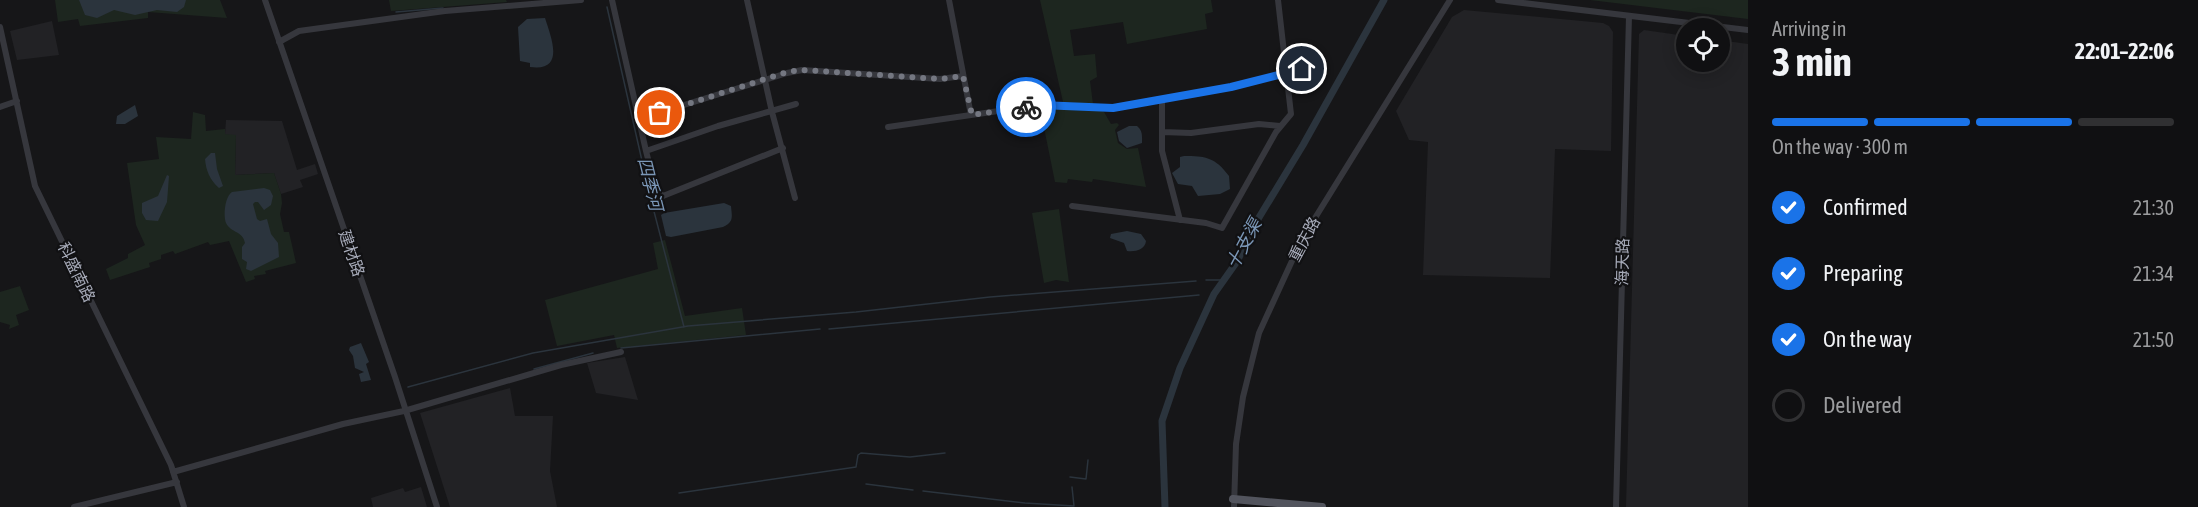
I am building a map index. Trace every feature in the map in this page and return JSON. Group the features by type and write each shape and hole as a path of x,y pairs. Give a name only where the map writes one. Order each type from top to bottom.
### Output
{"main road":[{"path":"1234,503 1322,507"}],"street":[{"name":"建材路","path":"265,0 392,368 404,411 437,507"},
{"path":"279,42 299,31 445,11 581,0"},
{"path":"612,0 645,151 656,190 663,196 783,148"},
{"path":"747,0 772,112 795,198"},
{"path":"949,0 972,115"},
{"path":"1072,206 1206,223 1222,228 1280,126 1290,114 1278,0"},
{"name":"重庆路","path":"1234,503 1236,444 1243,397 1259,333 1302,239 1450,0"},
{"path":"1498,0 1748,30"},
{"name":"海天路","path":"1616,507 1629,16"},
{"name":"科盛南路","path":"0,27 35,186 173,472 184,507"},
{"path":"888,127 1040,105 1113,108 1231,87 1318,65"},
{"path":"639,119 787,72 813,70 940,79 963,76"},
{"path":"1162,99 1163,158 1180,220"},
{"path":"0,107 17,101"},
{"path":"645,151 718,126 796,104"},
{"path":"1162,132 1191,133 1259,124 1280,126"},
{"path":"173,472 343,424 404,411 561,365 621,352"},
{"path":"74,507 177,482"}],"shaded area":[{"path":"55,0 220,0 227,18 148,12 148,18 80,26 78,19 58,22"},
{"path":"79,0 186,0 184,7 177,12 157,10 135,15 114,10 97,18 85,15"},
{"path":"389,0 506,0 507,2 391,11"},
{"path":"1040,0 1211,0 1213,12 1205,14 1207,29 1127,44 1123,22 1070,30 1074,56 1095,54 1097,77 1090,81 1093,104 1063,102"},
{"path":"1590,0 1748,0 1748,19"},
{"path":"1464,10 1603,23 1613,32 1611,151 1555,149 1550,278 1423,275 1428,142 1409,140 1396,111 1452,17"},
{"path":"545,18 552,43 552,59 541,67 530,67 530,63 520,61 518,27 527,19"},
{"path":"52,21 59,55 17,60 10,31"},
{"path":"1644,30 1676,35 1676,72 1730,72 1730,42 1748,44 1748,507 1626,507 1639,34"},
{"path":"135,105 138,116 125,124 116,124 117,116"},
{"path":"1040,108 1099,109 1104,112 1111,124 1119,125 1115,130 1118,143 1127,149 1138,148 1146,187 1093,179 1092,182 1068,179 1067,183 1055,182"},
{"path":"193,112 205,115 206,131 225,129 225,134 236,135 235,175 274,173 281,194 280,214 284,232 289,232 296,263 265,271 266,274 254,276 255,279 246,282 229,241 210,245 208,242 175,254 173,251 161,255 161,259 149,263 150,267 110,280 106,269 128,258 128,254 145,245 136,225 127,163 159,159 156,137 191,139"},
{"path":"226,120 282,121 297,170 315,164 318,174 300,180 303,187 281,194 274,173 235,175 236,135 225,135"},
{"path":"1129,126 1139,128 1142,143 1127,148 1119,141 1117,132"},
{"path":"211,153 215,153 217,169 223,186 219,188 206,167 205,159"},
{"path":"1180,157 1204,157 1214,161 1229,176 1230,189 1220,194 1198,196 1192,186 1178,184 1172,173 1180,167"},
{"path":"167,175 169,176 167,202 158,221 146,220 142,213 142,203 158,196"},
{"path":"264,188 270,190 273,196 271,205 264,210 258,202 253,204 257,219 260,221 267,219 271,234 278,243 279,257 251,271 246,269 247,262 242,259 244,239 226,223 225,206 232,192"},
{"path":"724,203 731,206 732,219 727,225 671,237 666,236 661,215 664,213"},
{"path":"1059,209 1069,282 1056,280 1044,283 1032,213"},
{"path":"1127,231 1141,234 1146,241 1142,248 1127,251 1124,243 1110,238 1111,234"},
{"path":"665,240 685,316 742,308 746,335 617,348 614,335 557,346 545,300 658,269 653,243"},
{"path":"20,286 29,310 16,315 19,325 9,329 10,325 0,322 0,292"},
{"path":"361,343 369,362 366,364 371,380 361,382 359,374 364,372 355,368 353,356 349,350 350,347"},
{"path":"625,357 638,400 596,393 587,363"},
{"path":"510,388 515,416 553,416 550,471 557,507 450,507 420,413"},
{"path":"421,487 427,507 373,507 371,498 403,488 405,492"}],"waterway":[{"name":"十支渠","path":"1165,507 1162,421 1180,368 1214,294 1238,260 1249,234 1303,145 1384,0"},
{"name":"四季河","path":"607,7 650,196 684,327"},
{"path":"396,12 443,8"},
{"path":"1206,280 1225,280"},
{"path":"408,387 533,353 688,326 856,312 990,297 1196,281"},
{"path":"829,329 1199,295"},
{"path":"621,348 820,329"},
{"path":"534,369 593,353"},
{"path":"679,493 856,467 858,455 861,453 910,457 945,453"},
{"path":"1070,477 1086,479 1088,460"},
{"path":"866,484 913,490"},
{"path":"923,491 1025,503 1074,506 1072,487"}],"way so far":[{"path":"660,113 787,72 802,70 948,80 963,76 972,115 1026,107"}],"route":[{"path":"1026,107 1040,105 1113,108 1231,87 1302,69"}]}
